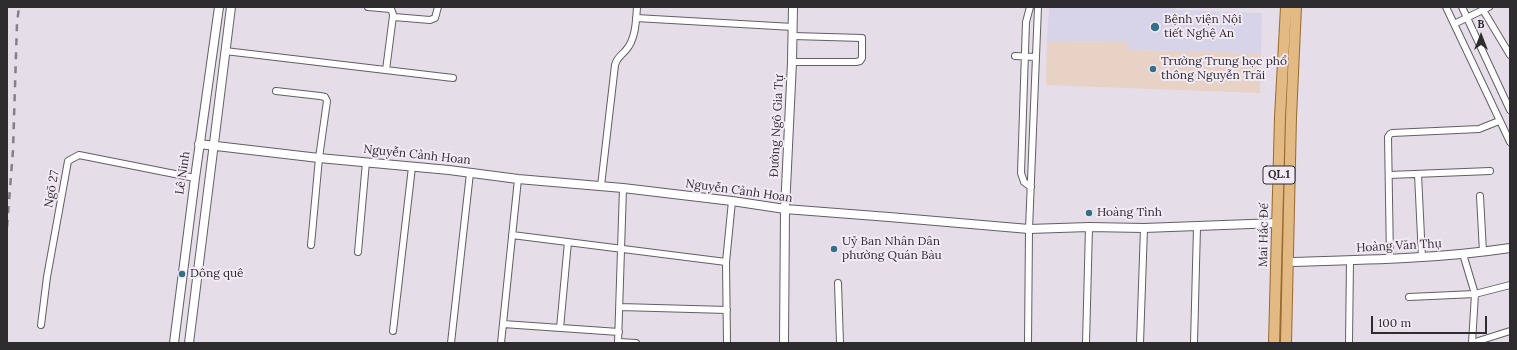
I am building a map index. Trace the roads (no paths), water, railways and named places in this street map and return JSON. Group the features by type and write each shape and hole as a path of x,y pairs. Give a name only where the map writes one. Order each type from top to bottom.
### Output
{"main road":[{"name":"Mai Hắc Đế","path":"1286,7 1285,117 1288,262 1286,343"},
{"name":"Mai Hắc Đế","path":"1274,343 1277,223 1285,117 1296,7"},
{"path":"1274,343 1286,343"}],"street":[{"name":"Lê Ninh","path":"174,343 219,7"},
{"path":"188,343 231,7"},
{"path":"368,7 392,10 393,16 386,70"},
{"path":"393,16 432,20 436,16 438,7"},
{"path":"601,186 615,65 617,59 626,50 633,37 637,7"},
{"name":"Đường Ngô Gia Tự","path":"784,343 785,210 793,7"},
{"path":"1030,7 1026,22 1024,57 1021,173 1024,182 1031,187"},
{"path":"1028,343 1029,230 1038,7"},
{"path":"1446,7 1510,142"},
{"path":"1462,7 1510,110"},
{"path":"1454,24 1486,9 1510,55"},
{"path":"636,18 793,27"},
{"path":"792,62 856,62 860,61 862,58 862,38 793,36"},
{"path":"225,51 453,78"},
{"path":"1015,56 1036,57"},
{"path":"276,91 320,96 326,99 311,245"},
{"path":"1390,259 1388,137 1391,133 1479,129 1499,120"},
{"name":"Nguyễn Cảnh Hoan","path":"200,144 518,179 623,188 732,201 785,210 889,217 1029,230 1089,227 1197,227 1277,223"},
{"name":"Ngõ 27","path":"41,325 68,161 79,155 195,178"},
{"path":"358,252 366,162"},
{"path":"393,331 412,167"},
{"path":"1389,175 1490,171"},
{"path":"451,343 470,173"},
{"path":"1418,174 1422,258"},
{"path":"501,343 518,179"},
{"path":"623,188 618,342 636,343"},
{"path":"1480,196 1483,252"},
{"path":"727,343 726,262 732,201"},
{"path":"1086,343 1089,227"},
{"path":"1194,343 1197,227"},
{"path":"1140,343 1144,228"},
{"path":"512,235 726,262"},
{"path":"560,328 568,242"},
{"name":"Hoàng Văn Thụ","path":"1288,262 1422,258 1510,248"},
{"path":"1462,254 1475,294 1472,343 1510,331"},
{"path":"1349,343 1350,260"},
{"path":"838,283 840,343"},
{"path":"1409,297 1475,294 1510,285"},
{"path":"179,307 193,310"},
{"path":"620,308 727,310"},
{"path":"503,324 619,332"}],"railway":[{"path":"7,227 13,150 17,23 19,7"}],"place":[{"name":"Bệnh viện Nội tiết Nghệ An","path":"1155,27"},
{"name":"Trường Trung học phổ thông Nguyễn Trãi","path":"1153,69"},
{"name":"Hoàng Tình","path":"1089,213"},
{"name":"Uỷ Ban Nhân Dân phường Quán Bàu","path":"834,249"},
{"name":"Dông quê","path":"182,274"}]}
